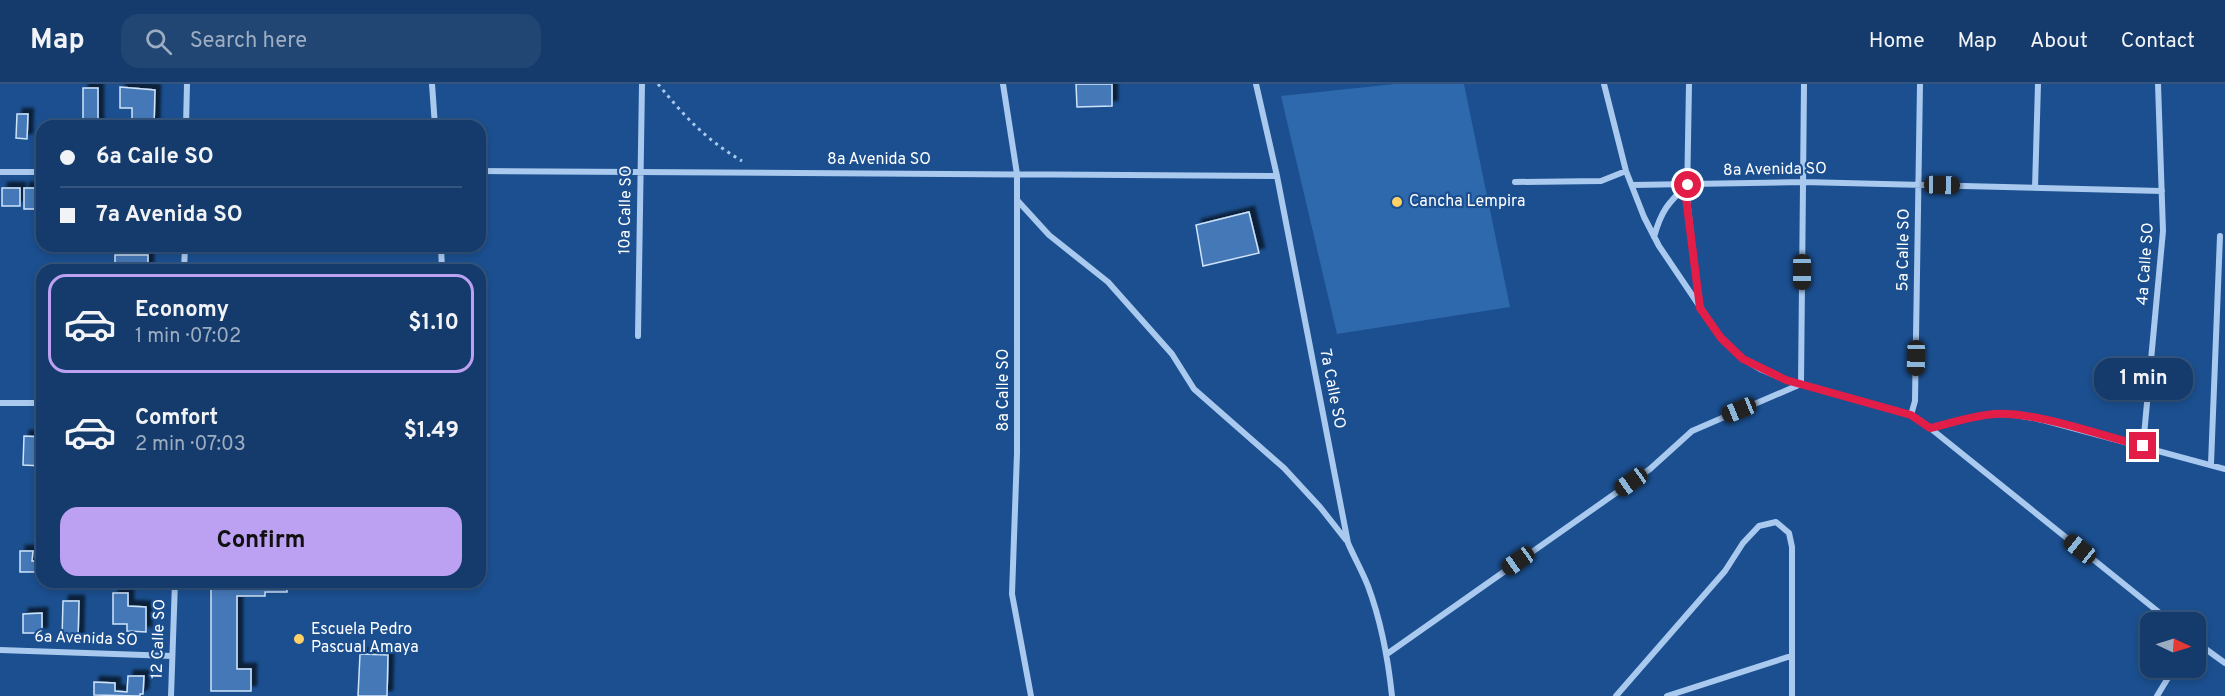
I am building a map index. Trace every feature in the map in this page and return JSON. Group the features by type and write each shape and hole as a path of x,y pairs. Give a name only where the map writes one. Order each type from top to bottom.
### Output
{"street":[{"path":"186,120 187,84"},
{"path":"432,84 435,120"},
{"name":"10a Calle SO","path":"638,336 642,84"},
{"name":"8a Calle SO","path":"1003,84 1017,174 1017,453 1012,594 1031,696"},
{"name":"7a Calle SO","path":"1256,84 1277,176 1348,543 1368,585 1387,654 1392,696"},
{"path":"1604,84 1626,171 1654,237 1721,338 1743,359 1760,369 1801,384 1911,415 2159,612"},
{"path":"1689,84 1686,198 1700,308"},
{"path":"1801,384 1804,84"},
{"name":"5a Calle SO","path":"1911,415 1916,401 1920,84"},
{"path":"2035,188 2038,84"},
{"name":"4a Calle SO","path":"2143,446 2163,231 2158,84"},
{"name":"8a Avenida SO","path":"486,171 1277,176"},
{"path":"1515,182 1601,181 1626,171"},
{"path":"0,172 36,172"},
{"name":"8a Avenida SO","path":"1632,185 1803,182 2162,191"},
{"path":"1654,237 1658,222 1668,203 1688,185"},
{"path":"1017,200 1049,235 1108,282 1172,354 1194,389 1284,468 1320,507 1348,543"},
{"path":"2211,465 2220,236"},
{"path":"1387,654 1650,469 1692,431 1801,384"},
{"path":"0,403 36,403"},
{"path":"1930,428 1973,417 1996,414 2043,420 2225,469"},
{"path":"1616,696 1725,571 1743,543 1759,526 1776,522 1789,533 1792,547 1792,696"},
{"name":"12 Calle SO","path":"171,696 175,588"},
{"path":"2206,649 2225,663"},
{"name":"6a Avenida SO","path":"0,650 172,656"},
{"path":"1667,696 1791,656"},
{"path":"2157,696 2168,678"}],"path":[{"path":"658,84 681,112 715,145 742,162"}],"shaded area":[{"name":"Cancha Lempira","path":"1395,84 1464,84 1510,307 1337,334 1281,96"}],"building":[{"path":"1076,84 1112,84 1112,106 1077,107"},
{"path":"120,87 155,90 154,120 132,120 132,108 120,108"},
{"path":"83,88 98,88 98,120 83,120"},
{"path":"17,114 28,114 27,139 16,138"},
{"path":"2,188 20,188 20,206 2,206"},
{"path":"24,188 36,188 36,209 24,209"},
{"path":"1249,212 1259,253 1203,266 1196,225"},
{"path":"115,255 148,255 148,264 115,264"},
{"path":"24,436 36,437 36,466 23,465"},
{"path":"20,551 33,551 32,561 36,561 36,572 20,572"},
{"path":"211,588 287,588 287,592 265,592 265,596 237,596 237,669 251,669 251,691 211,691"},
{"path":"113,593 128,593 128,606 146,607 146,632 127,631 127,624 113,624"},
{"path":"63,601 79,601 78,639 62,638"},
{"path":"42,613 42,633 23,633 23,614"},
{"path":"360,654 388,655 387,696 358,696"},
{"path":"128,676 144,676 143,694 140,696 94,695 94,682 115,683 115,691 127,692"}],"place":[{"name":"Cancha Lempira","path":"1397,202"},
{"name":"Escuela Pedro Pascual Amaya","path":"299,639"}],"route":[{"path":"1688,185 1686,198 1700,308 1721,338 1743,359 1760,369 1786,380 1911,415 1930,428 1973,417 1996,414 2043,420 2143,446"}]}
